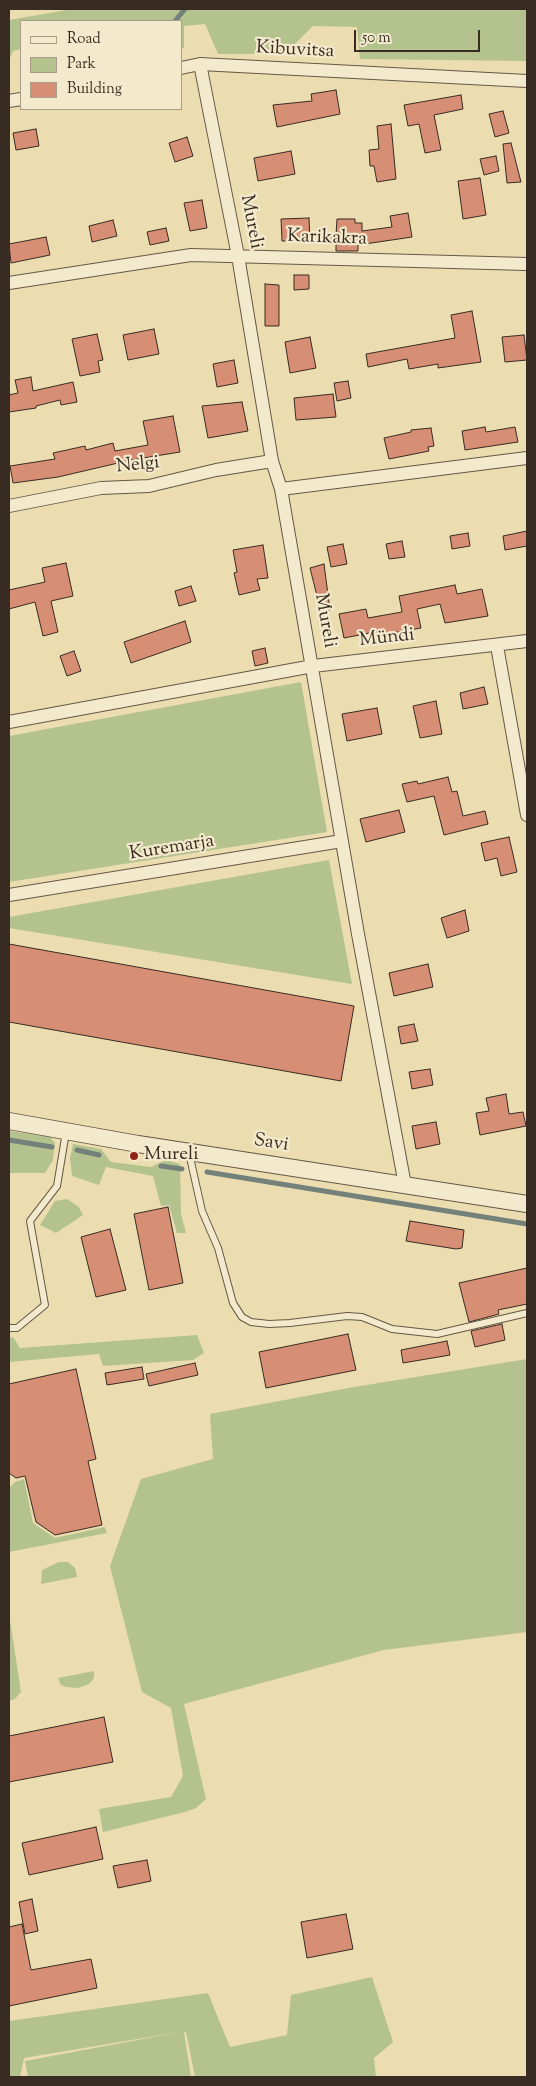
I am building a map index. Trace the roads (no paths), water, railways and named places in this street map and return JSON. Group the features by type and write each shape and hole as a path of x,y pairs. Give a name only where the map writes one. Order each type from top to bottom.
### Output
{"street":[{"name":"Kibuvitsa","path":"182,68 200,64 527,81"},
{"name":"Mureli","path":"200,64 238,256 272,461 281,490 342,841 405,1184"},
{"name":"Karikakra","path":"9,283 191,255 527,264"},
{"path":"281,490 527,458"},
{"name":"Nelgi","path":"9,506 101,488 149,486 216,470 272,461"},
{"name":"Mündi","path":"9,722 313,666 527,641"},
{"path":"497,646 527,815"},
{"name":"Kuremarja","path":"9,895 342,841"},
{"name":"Savi","path":"9,1121 189,1152 527,1204"}],"lane":[{"path":"9,1328 17,1328 45,1305 30,1221 57,1186 66,1131"},
{"path":"189,1152 202,1211 218,1248 233,1303 242,1316 251,1322 290,1323 347,1316 362,1317 392,1329 437,1334 527,1312"}],"waterway":[{"path":"176,20 185,9"},
{"path":"9,1140 52,1147"},
{"path":"77,1150 99,1155"},
{"path":"161,1166 182,1169"},
{"path":"207,1172 527,1224"}],"place":[{"name":"Mureli","path":"134,1156"}]}
